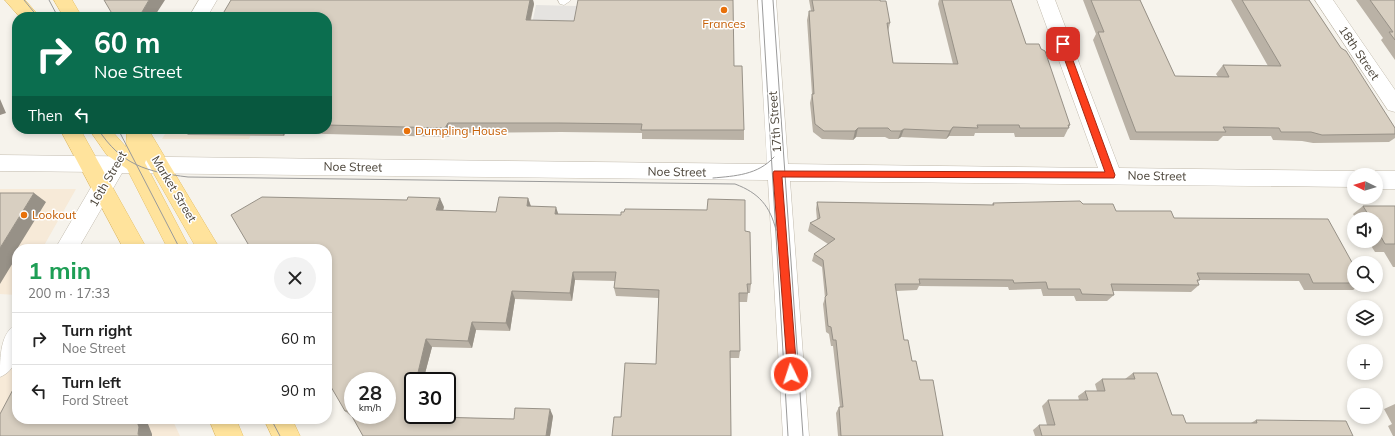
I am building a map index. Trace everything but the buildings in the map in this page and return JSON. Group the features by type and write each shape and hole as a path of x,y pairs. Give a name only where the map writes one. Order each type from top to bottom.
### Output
{"main road":[{"path":"9,0 13,12"},
{"path":"14,0 27,12"},
{"path":"63,0 70,12"},
{"path":"73,134 133,244"},
{"path":"102,134 112,148 124,161"},
{"name":"Market Street","path":"135,134 124,161 176,244"},
{"name":"Market Street","path":"140,134 206,244"},
{"path":"224,424 230,436"},
{"path":"280,424 287,436"},
{"path":"283,424 287,436"}],"street":[{"path":"201,12 208,0"},
{"name":"17th Street","path":"767,0 777,173 796,436"},
{"path":"1046,0 1111,175"},
{"name":"18th Street","path":"1324,0 1395,105"},
{"name":"Noe Street","path":"0,163 88,163 124,161 159,164 777,173 1111,175 1347,179"},
{"name":"16th Street","path":"69,244 102,188 124,161"},
{"path":"1383,180 1395,180"},
{"path":"0,365 12,344"}],"shaded area":[{"path":"536,5 577,6 572,33 531,28"},
{"path":"165,134 251,134 249,139 162,139"},
{"path":"0,189 76,189 45,244 12,244 12,295 0,294"},
{"path":"12,358 12,424 174,424 180,436 0,436 0,378"}],"tram line":[{"path":"24,0 34,12"},
{"path":"49,0 55,12"},
{"path":"762,0 772,159"},
{"path":"773,0 803,436"},
{"path":"102,134 116,151 137,165"},
{"path":"121,134 137,165"},
{"path":"713,178 746,174 761,168 772,159"},
{"path":"772,159 776,229"},
{"path":"137,165 173,175 188,177 735,184 751,192 762,201 767,207 776,229"},
{"path":"137,165 177,244"},
{"path":"776,229 788,436"},
{"path":"274,424 280,436"}],"place":[{"name":"Frances","path":"724,10"},
{"name":"Dumpling House","path":"407,131"},
{"name":"Lookout","path":"24,215"}],"route":[{"path":"791,374 777,173 1111,175 1063,44"}]}
